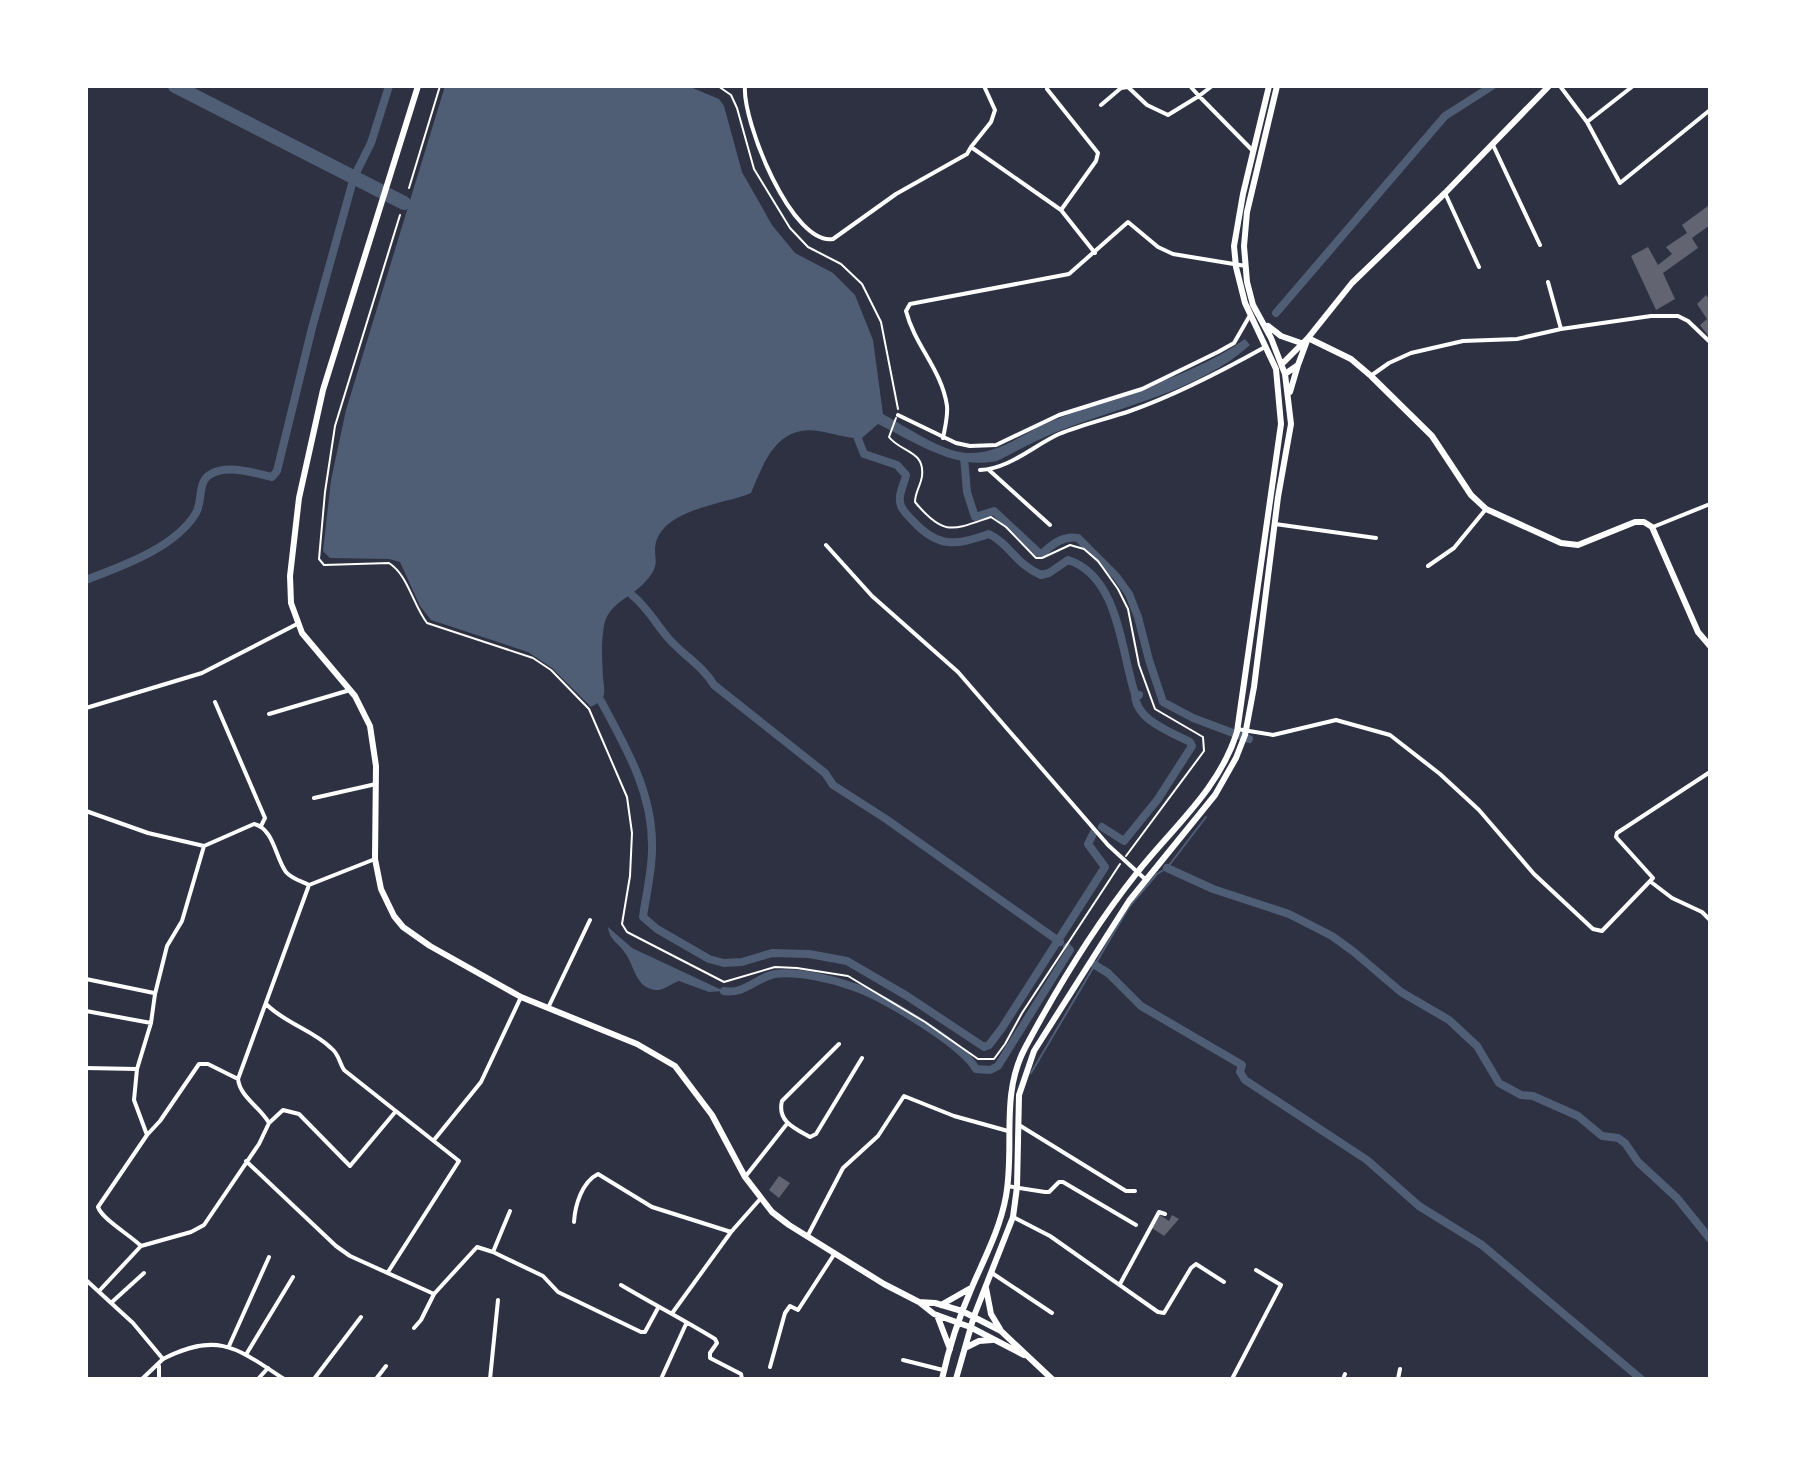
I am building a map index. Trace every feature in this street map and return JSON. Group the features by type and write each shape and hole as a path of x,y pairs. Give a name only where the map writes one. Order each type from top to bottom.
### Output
{"main road":[{"path":"418,86 335,349 309,444 291,561 290,593 297,624 350,690 370,726 376,784 375,859 381,889 403,927 521,997 637,1044 675,1066 712,1115 745,1177 772,1212 807,1237 937,1315 970,1327 1024,1355"},
{"path":"1241,732 1265,522 1281,424 1278,378 1267,345 1250,315 1236,267 1236,232 1253,152 1273,86"},
{"path":"956,1379 970,1327 1013,1217 1017,1187 1019,1095 1034,1051 1145,879 1215,795 1241,732 1291,424 1285,374 1253,305 1246,266 1245,222 1273,86"},
{"path":"1282,364 1308,338 1352,283 1549,86"},
{"path":"1262,321 1281,336 1301,343"},
{"path":"1289,398 1308,338"},
{"path":"1308,338 1351,359 1371,376 1432,436 1471,495 1486,509 1561,543 1578,545 1635,522 1644,522 1652,527 1698,632 1710,646"},
{"path":"1285,374 1298,365"},
{"path":"1262,560 1270,561"},
{"path":"942,1379 962,1311 999,1226 1007,1186 1009,1097 1024,1049 1097,930 1137,872 1209,789 1236,750"},
{"path":"941,1305 965,1292 974,1283"},
{"path":"986,1288 991,1314 1001,1331 1052,1379"},
{"path":"919,1302 962,1311 1001,1331"},
{"path":"937,1315 950,1349"},
{"path":"964,1348 979,1341 996,1341"}],"street":[{"path":"745,86 751,128 765,163 798,220 821,239 833,239 896,194 967,154 991,122 995,110 984,86"},
{"path":"1190,86 1253,152"},
{"path":"1101,105 1121,88 1128,87 1147,105 1168,115 1212,86"},
{"path":"1560,86 1587,122 1620,183 1710,110"},
{"path":"1587,122 1633,86"},
{"path":"1047,89 1098,153 1096,161 1061,210"},
{"path":"1492,143 1540,245"},
{"path":"971,147 1061,210 1095,253"},
{"path":"1445,193 1479,267"},
{"path":"943,438 948,408 930,359 914,338 907,308 916,303 1069,274 1130,222 1158,247 1173,254 1236,267 1246,266"},
{"path":"1548,282 1561,329"},
{"path":"898,415 943,438 970,446 996,445 1059,415 1142,389 1234,343 1250,315"},
{"path":"1371,376 1411,353 1463,341 1517,339 1561,329 1651,316 1678,316 1688,321 1710,342"},
{"path":"980,470 989,470 1021,456 1060,434 1161,398 1231,366 1267,345"},
{"path":"989,470 1050,525"},
{"path":"1652,527 1710,504"},
{"path":"1428,566 1454,548 1486,509"},
{"path":"1274,523 1376,538"},
{"path":"826,545 872,596 958,672 1108,845 1145,879"},
{"path":"86,708 202,673 297,624"},
{"path":"269,714 350,690"},
{"path":"215,702 256,793 265,818 261,826"},
{"path":"1241,732 1273,735 1336,720 1390,735 1479,810 1534,874 1593,929 1602,931 1653,878 1651,872 1616,837 1617,833 1709,774"},
{"path":"314,798 376,784"},
{"path":"86,811 148,833 204,846 254,824 261,826 268,833 288,874 309,885"},
{"path":"147,1135 134,1100 137,1069 151,1023 167,946 182,921 204,846"},
{"path":"269,1123 257,1106 240,1091 238,1079 309,885 375,859"},
{"path":"1651,882 1710,920"},
{"path":"548,1009 590,920"},
{"path":"86,979 155,994"},
{"path":"434,1140 481,1082 521,997"},
{"path":"266,1004 281,1018 327,1044 335,1051 344,1070 459,1161 388,1272"},
{"path":"86,1011 151,1023"},
{"path":"839,1044 782,1101 780,1109 787,1125 810,1137 816,1134 862,1058"},
{"path":"141,1246 97,1210 103,1197 199,1064 208,1064 238,1079"},
{"path":"86,1068 137,1069"},
{"path":"807,1237 843,1168 878,1136 904,1096 954,1116 1008,1131"},
{"path":"100,1290 141,1246 199,1230 269,1123 283,1110 299,1114 350,1166 396,1111"},
{"path":"1017,1123 1126,1191 1135,1191"},
{"path":"745,1177 787,1125"},
{"path":"246,1161 350,1256 434,1294"},
{"path":"574,1222 579,1198 590,1178 598,1174 652,1207 731,1232"},
{"path":"1007,1186 1049,1192 1063,1182 1136,1225"},
{"path":"673,1312 731,1232 761,1198"},
{"path":"493,1252 510,1211"},
{"path":"1120,1284 1159,1212 1165,1214"},
{"path":"1013,1217 1050,1236 1158,1312 1164,1313 1196,1264 1224,1282"},
{"path":"414,1328 434,1294 477,1247 543,1276 553,1289 641,1332 645,1332 658,1308"},
{"path":"770,1367 785,1313 790,1306 798,1310 835,1253"},
{"path":"229,1346 269,1257"},
{"path":"1232,1379 1281,1285 1256,1270"},
{"path":"112,1302 144,1273"},
{"path":"992,1273 1052,1313"},
{"path":"247,1353 293,1277"},
{"path":"86,1280 112,1302 161,1361 159,1379"},
{"path":"621,1285 658,1308 673,1312 686,1324 715,1339 717,1343 710,1358 741,1374 742,1379"},
{"path":"490,1379 498,1300"},
{"path":"314,1379 361,1317"},
{"path":"661,1379 686,1324"},
{"path":"142,1379 161,1361 186,1347 229,1346 247,1353 284,1379"},
{"path":"903,1360 944,1370"},
{"path":"376,1379 386,1366"},
{"path":"258,1379 268,1368"},
{"path":"1398,1379 1400,1369"}],"path":[{"path":"409,188 440,86"},
{"path":"400,215 335,426 319,559 324,565 392,565 400,573 427,623 533,658 551,670 589,709 627,797 632,833 630,876 622,924 627,932 724,982 775,967 848,976 912,1013 978,1059 994,1059 1108,880 1204,751 1203,737 1155,709 1139,665 1128,609 1098,561 1084,549 1070,545 1036,558 1006,527 991,517 949,530 915,502 922,474 921,463 915,453 889,437 898,415 898,403 881,322 862,284 841,264 808,247 790,228 754,169 731,95 718,86"}],"water":[{"path":"445,86 688,86 719,99 724,106 742,172 772,225 795,253 833,273 855,295 873,340 883,414 956,451 978,453 1000,447 1052,421 1176,376 1245,339 1250,345 1230,361 1184,386 1059,431 997,461 965,462 950,458 878,424 862,438 818,431 792,434 782,440 767,458 751,493 687,513 665,527 658,537 656,564 651,575 615,606 606,618 602,645 604,694 591,707 552,668 528,652 431,620 420,606 400,562 330,558 323,551 331,480 346,410"},
{"path":"608,927 632,948 724,991 709,992 679,981 662,989 649,988 640,981"}],"building":[{"path":"1708,206 1710,225 1692,238 1698,248 1663,273 1675,299 1656,310 1631,256 1648,247 1658,265 1672,254 1666,247 1687,233 1682,225"},
{"path":"1706,295 1710,300 1710,338 1700,325 1707,319 1697,304"},
{"path":"779,1176 790,1183 779,1198 769,1190"},
{"path":"1160,1215 1169,1221 1172,1215 1179,1219 1164,1236 1152,1228"}],"waterway":[{"path":"175,86 404,203"},
{"path":"86,580 147,554 175,536 196,513 202,486 211,474 233,470 272,477 277,471 354,177 371,143 389,86"},
{"path":"1276,313 1445,116 1492,86"},
{"path":"858,439 864,454 897,465 906,475 900,494 901,506 931,536 957,542 989,534 1024,565 1041,575 1068,560 1085,569 1108,598 1135,694 1139,695"},
{"path":"964,457 967,492 975,517 994,511 1041,555 1062,539 1078,538 1116,576 1129,594 1163,702 1193,718 1249,739"},
{"path":"632,595 714,685 825,773 833,785 1060,942"},
{"path":"1102,827 1124,841 1158,799 1192,746 1147,718 1135,694"},
{"path":"601,701 636,770 651,824 652,853 643,917 657,929 709,959 724,963 742,962 772,953 809,954 847,961 984,1047 1002,1028 1105,867 1088,844 1094,832"},
{"path":"1031,1073 1129,907 1157,874 1167,868 1206,817"},
{"path":"1167,868 1213,889 1289,914 1332,936 1401,992 1449,1020 1477,1046 1499,1083 1521,1095 1533,1096 1578,1116 1602,1136 1618,1138 1625,1143 1638,1162 1677,1198 1710,1239"},
{"path":"724,991 738,990 762,978 784,973 836,981 867,992 902,1011 955,1047 976,1069 990,1070 998,1066 1070,950 1067,947"},
{"path":"1095,965 1108,973 1141,1006 1242,1065 1240,1072 1245,1080 1367,1160 1419,1206 1482,1245 1641,1379"}]}
